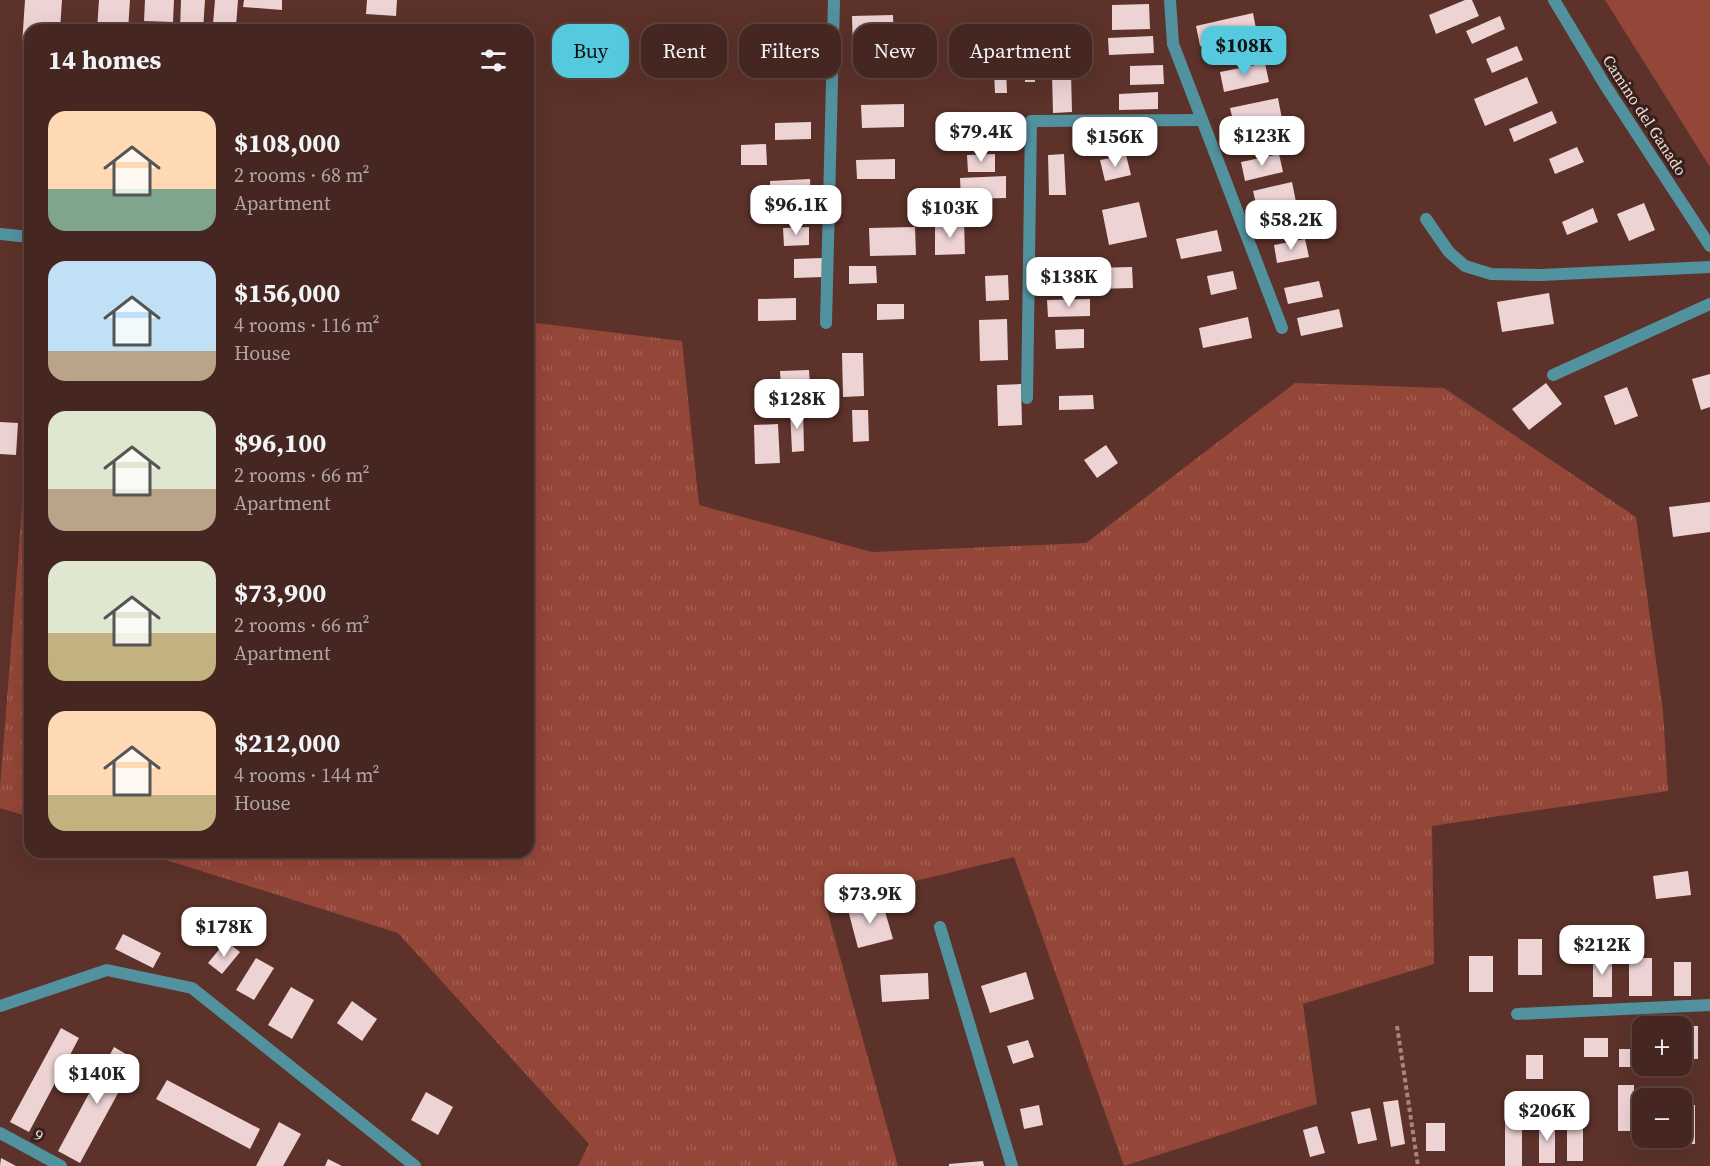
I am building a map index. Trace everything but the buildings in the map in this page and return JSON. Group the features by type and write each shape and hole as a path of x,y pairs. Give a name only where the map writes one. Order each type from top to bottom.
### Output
{"street":[{"path":"826,323 834,0"},
{"path":"1170,0 1173,44 1281,328"},
{"name":"Camino del Ganado","path":"1554,0 1605,85 1710,246"},
{"path":"1027,398 1031,121 1202,120"},
{"path":"1426,219 1449,252 1466,266 1491,274 1541,275 1710,267"},
{"path":"0,234 24,236"},
{"path":"1553,375 1710,304"},
{"path":"940,927 1012,1166"},
{"path":"0,1006 107,970 192,988 415,1166"},
{"path":"1517,1014 1710,1005"},
{"name":"9","path":"0,1133 62,1166"}],"path":[{"path":"1397,1026 1418,1166"}],"green space":[{"path":"1605,0 1710,0 1710,167"},
{"path":"534,323 682,341 699,505 872,552 1086,543 1295,383 1444,388 1636,517 1663,711 1668,791 1432,826 1434,964 1303,1004 1317,1104 1124,1166 1014,857 825,903 898,1166 578,1166 589,1144 398,933 160,858 534,858"},
{"path":"24,482 24,815 0,808"}]}
